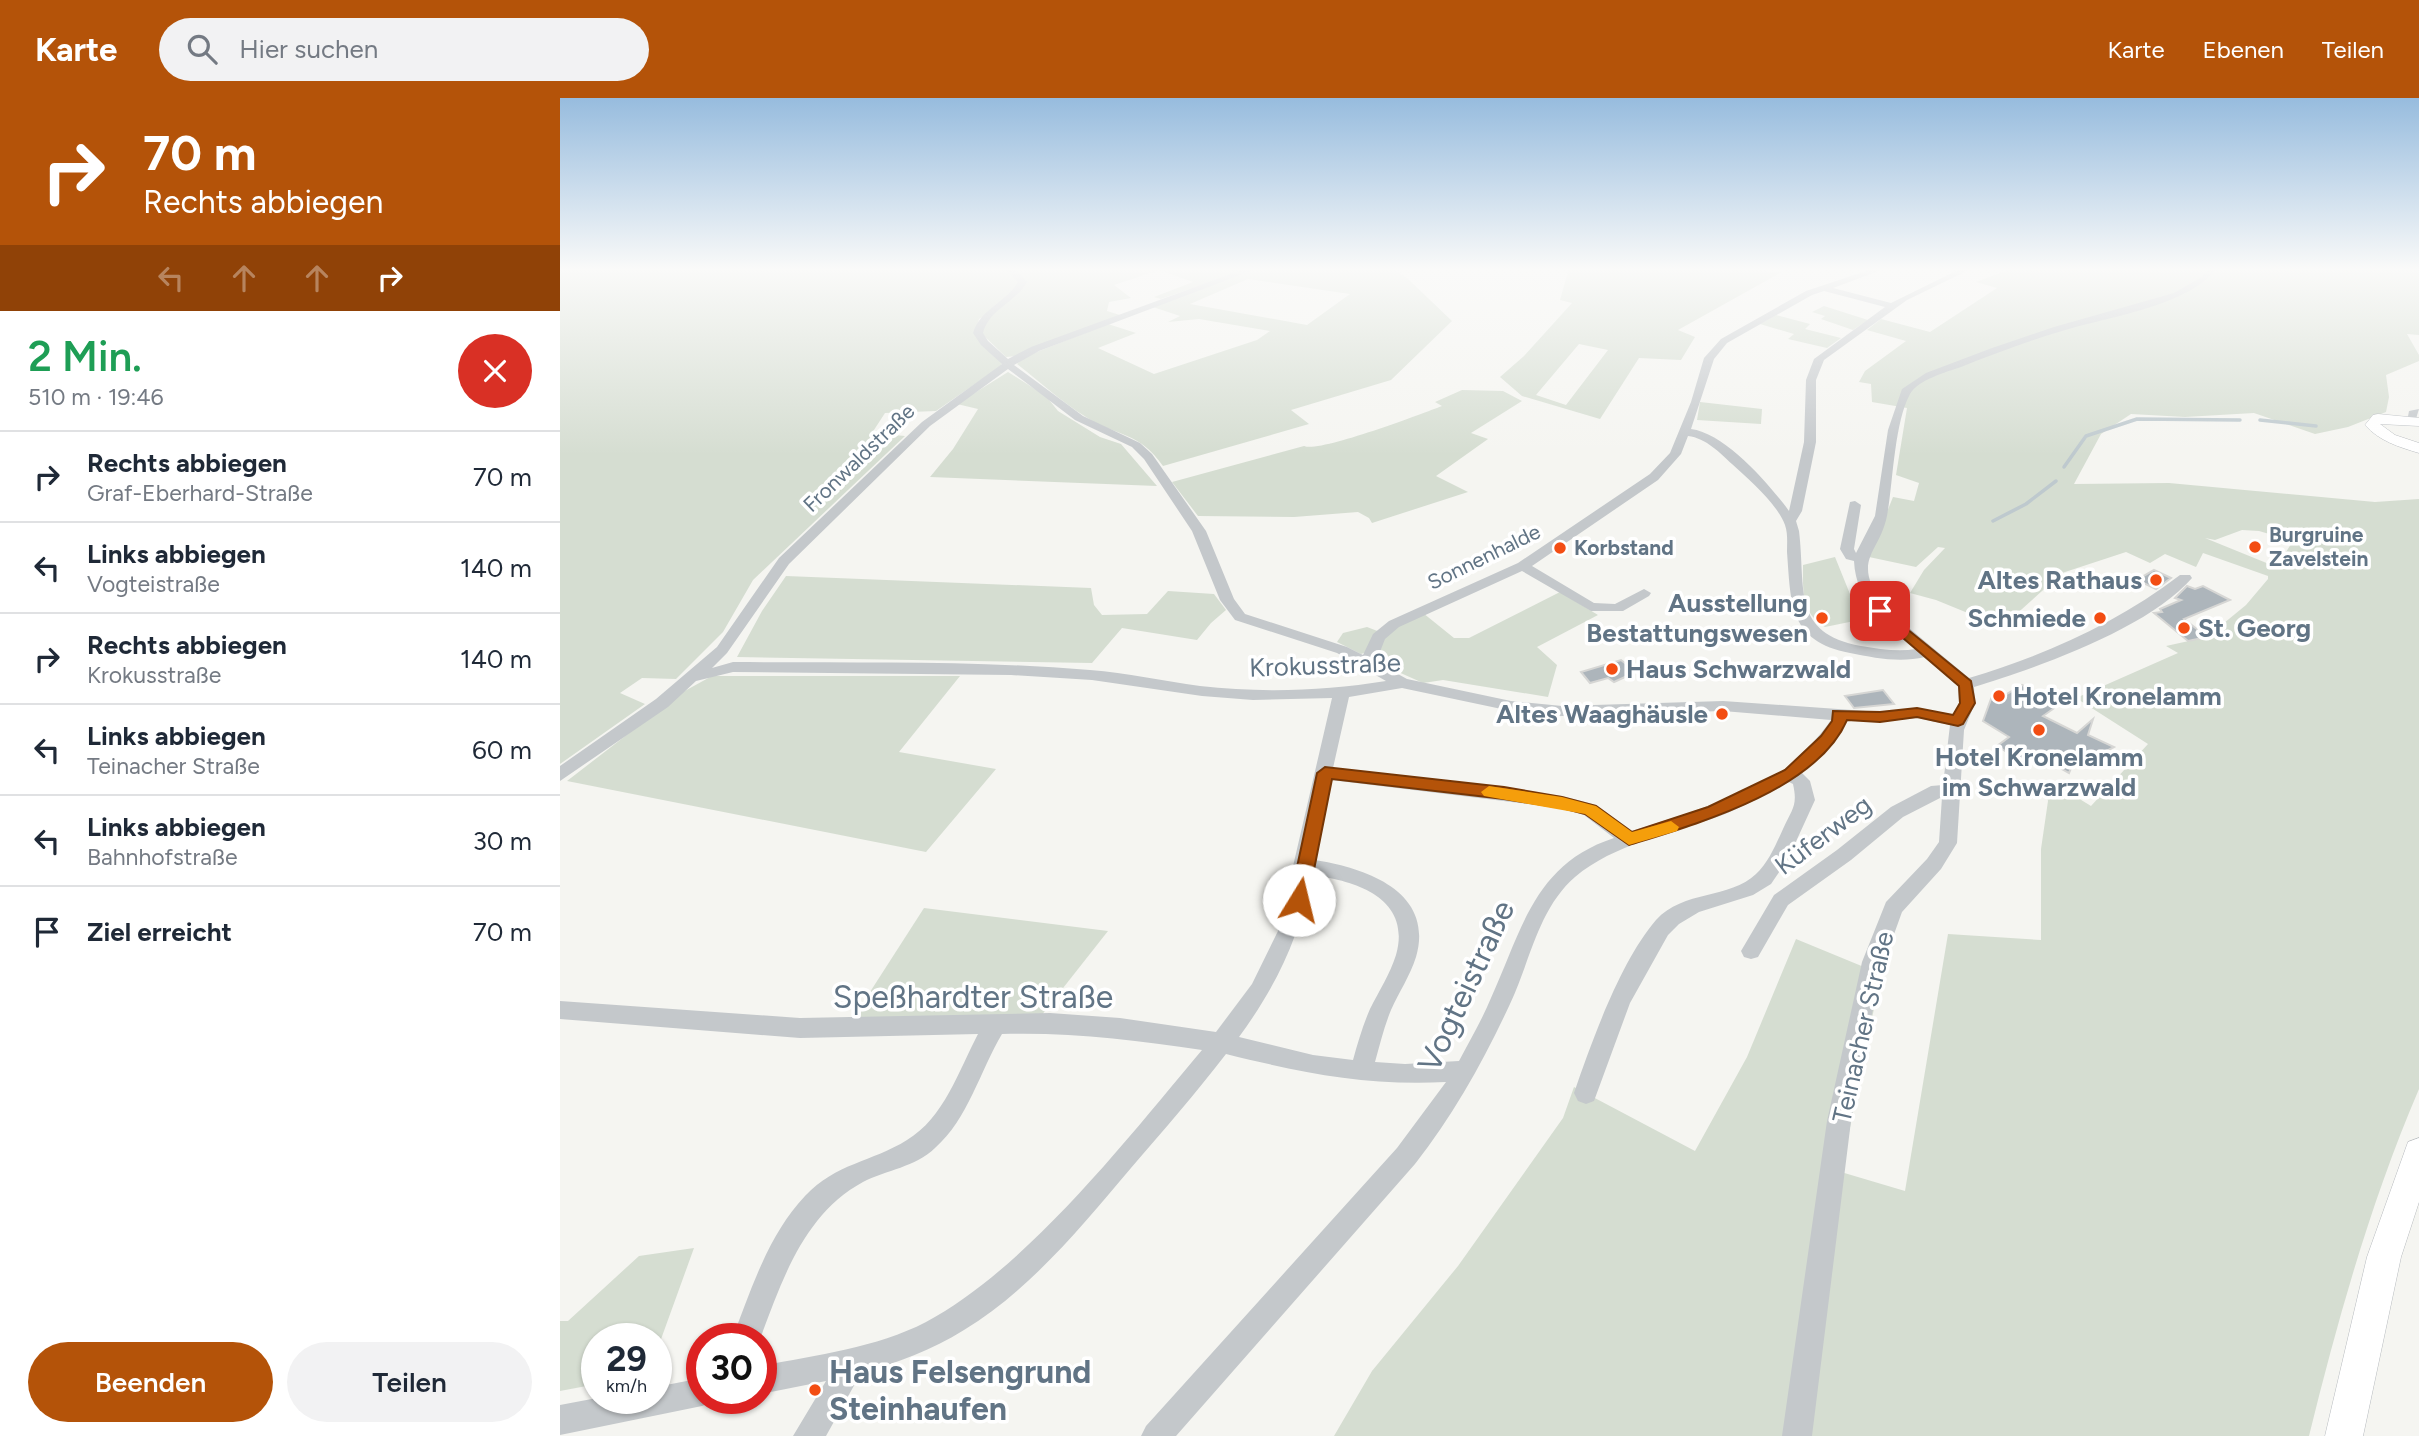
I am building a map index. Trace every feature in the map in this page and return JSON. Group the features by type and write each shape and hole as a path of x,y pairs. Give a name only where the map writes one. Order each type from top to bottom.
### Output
{"main road":[{"path":"2416,418 2378,418 2372,425 2390,438 2419,448"},
{"path":"2344,1436 2384,1257 2419,1153"}],"street":[{"path":"979,330 984,343 1009,365 1079,418 1136,445 1148,457 1199,531 1227,600 1240,617 1342,650 1402,683"},
{"name":"Fronwaldstraße","path":"560,775 693,677 722,650 784,561 935,417 1035,349 1085,330"},
{"name":"Sonnenhalde","path":"1368,664 1378,636 1394,624 1523,566 1654,477 1675,454 1709,358 1716,349 1744,330"},
{"path":"1790,520 1796,511 1810,442 1812,372 1819,359 1858,330"},
{"path":"2053,330 1915,383 1901,401 1894,430 1886,499 1861,559 1862,576 1868,594 1878,608 1966,684 2026,664 2109,628 2150,604 2185,578"},
{"path":"1684,432 1701,435 1728,453 1790,520 1793,528 1796,589 1808,630 1825,642 1851,649 1917,656 1926,651"},
{"path":"1855,505 1847,549 1851,556 1861,559"},
{"path":"1523,566 1591,607 1618,608 1644,593"},
{"path":"722,650 733,667"},
{"name":"Krokusstraße","path":"693,677 733,667 1011,670 1092,675 1202,691 1253,695 1342,693 1402,683 1511,706 1562,712 1692,705 1880,717 1917,713 1958,721"},
{"name":"Teinacher Straße","path":"1797,1436 1839,1121 1873,962 1893,908 1934,864 1948,843 1958,721 1967,703 1966,684"},
{"path":"777,1377 852,1362 903,1347 957,1319 1013,1275 1099,1188 1222,1043 1261,987 1284,942 1299,900 1332,730 1342,693"},
{"name":"Vogteistraße","path":"1156,1436 1406,1156 1440,1113 1466,1071 1501,1001 1536,913 1552,888 1586,858 1629,839 1714,811 1790,774 1826,739 1839,721 1839,715"},
{"path":"1325,773 1562,802 1590,810 1629,839"},
{"path":"1586,1093 1607,1029 1627,986 1662,927 1674,916 1719,896 1758,885 1782,852 1792,834 1796,816 1806,800 1801,781 1790,774"},
{"name":"Küferweg","path":"1751,951 1781,900 1844,855 1896,812 1937,790 1950,793"},
{"path":"1305,866 1354,875 1373,883 1390,895 1403,911 1410,930 1409,948 1398,979 1381,1010 1361,1071"},
{"path":"1758,885 1781,900"},
{"name":"Speßhardter Straße","path":"560,1010 800,1028 997,1022 1120,1028 1222,1043 1313,1065 1361,1071 1405,1074 1466,1071"},
{"path":"752,1323 778,1257 799,1221 824,1194 853,1174 913,1151 933,1134 951,1110 997,1022"},
{"path":"808,1436 830,1404 852,1362"},
{"path":"560,1420 686,1395"}],"shaded area":[{"path":"560,330 976,330 975,333 1002,362 1001,366 936,411 885,413 872,433 905,436 753,580 723,632 676,679 642,678 620,693 645,704 560,764"},
{"path":"1085,330 1017,356 1006,357 980,332"},
{"path":"1092,330 1128,330 1136,333 1098,348 1154,374 1257,340 1270,331 1267,330 1442,330 1391,380 1291,410 1309,424 1163,466 1145,446 1086,417 1017,364 1024,357"},
{"path":"1547,330 1679,330 1695,337 1681,360 1639,358 1600,419 1522,396 1500,377","holes":["1579,344 1608,350 1566,405 1536,395"]},
{"path":"1782,330 1811,330 1841,338 1827,348 1788,339 1794,334"},
{"path":"1869,330 2419,330 2419,335 2407,334 2419,355 2419,361 2386,375 2389,397 2386,412 2348,427 2315,434 2254,413 2185,417 2131,414 2101,434 2074,484 2169,483 2375,502 2419,499 2419,1089 2357,1260 2309,1436 1334,1436 1372,1371 1458,1266 1563,1118 1574,1087 1695,1151 1747,1057 1796,939 1881,974 1841,1172 1905,1191 1948,934 2041,940 2041,849 2048,801 2045,785 2060,787 2091,806 2148,744 2076,698 2178,653 2166,646 2207,637 2246,605 2268,579 2268,576 2203,553 2196,567 2165,554 2150,563 2126,552 2062,573 2002,627 1936,600 1910,593 1924,570 1945,548 1938,547 1916,567 1869,557 1893,497 1914,501 1919,483 1896,475 1907,408 1872,402 1871,384 1859,382 1865,371 1906,341","holes":["2242,530 2259,531 2293,541 2286,552 2269,564 2205,538 2215,540"]},
{"path":"1008,372 1046,396 1058,411 1100,437 1121,444 1157,486 930,477 953,449 978,409 957,404"},
{"path":"1462,390 1503,391 1522,401 1471,433 1488,439 1436,476 1468,492 1372,523 1358,512 1294,517 1198,516 1172,482 1304,446 1329,444 1371,432 1442,406 1435,402"},
{"path":"1700,402 1762,409 1761,424 1697,420"},
{"path":"1835,557 1852,599 1859,607 1855,608 1864,619 1825,627 1807,608 1803,565"},
{"path":"786,576 1091,588 1094,605 1102,615 1147,614 1168,591 1214,594 1226,610 1197,640 1122,628 1092,663 737,657 762,611"},
{"path":"1560,592 1598,615 1537,647 1557,665 1548,697 1443,680 1423,683 1376,662 1384,637 1423,613 1454,638 1469,638"},
{"path":"1367,627 1380,632 1370,651 1361,654 1337,642 1343,633"},
{"path":"712,676 960,676 899,752 996,769 926,852 567,781 681,693"},
{"path":"1707,711 1709,716 1620,723 1619,718 1623,717 1622,712"},
{"path":"924,908 1108,931 1041,1016 852,1020"},
{"path":"694,1248 667,1323 581,1323 581,1387 560,1391 560,1321 568,1321 639,1256"}],"building":[{"name":"Altes Rathaus","path":"2154,570 2171,578 2156,589 2137,580"},
{"path":"2187,586 2195,589 2203,586 2230,600 2184,619 2207,637 2188,641 2154,613 2162,612 2160,609 2181,600 2175,598"},
{"name":"Haus Schwarzwald","path":"1621,660 1636,672 1614,682 1608,678 1590,683 1581,672"},
{"name":"Hotel Kronelamm im Schwarzwald","path":"2022,685 2060,704 2043,716 2077,733 2093,719 2088,735 2114,747 2083,764 2074,761 2069,773 2030,751 2026,757 2018,759 1997,746 2009,737 1983,721 1991,699 1995,701"},
{"path":"1883,690 1894,704 1854,708 1845,696"}],"waterway":[{"path":"2064,467 2086,436 2137,419 2240,420"},
{"path":"2260,420 2316,426"},
{"path":"1993,521 2026,504 2056,481"}],"slow traffic":[{"path":"1489,792 1562,802 1590,810 1629,839 1671,827"}],"place":[{"name":"Burgruine Zavelstein","path":"2255,547"},
{"name":"Korbstand","path":"1560,548"},
{"name":"Altes Rathaus","path":"2156,580"},
{"name":"Ausstellung Bestattungswesen","path":"1822,618"},
{"name":"Schmiede","path":"2100,618"},
{"name":"St. Georg","path":"2184,628"},
{"name":"Haus Schwarzwald","path":"1612,669"},
{"name":"Hotel Kronelamm","path":"1999,696"},
{"name":"Altes Waaghäusle","path":"1722,714"},
{"name":"Hotel Kronelamm im Schwarzwald","path":"2039,730"},
{"name":"Haus Felsengrund Steinhaufen","path":"815,1390"}],"route":[{"path":"1299,900 1325,773 1562,802 1590,810 1629,839 1714,811 1790,774 1826,739 1839,721 1839,715 1880,717 1917,713 1958,721 1967,703 1966,684 1880,611"}]}
